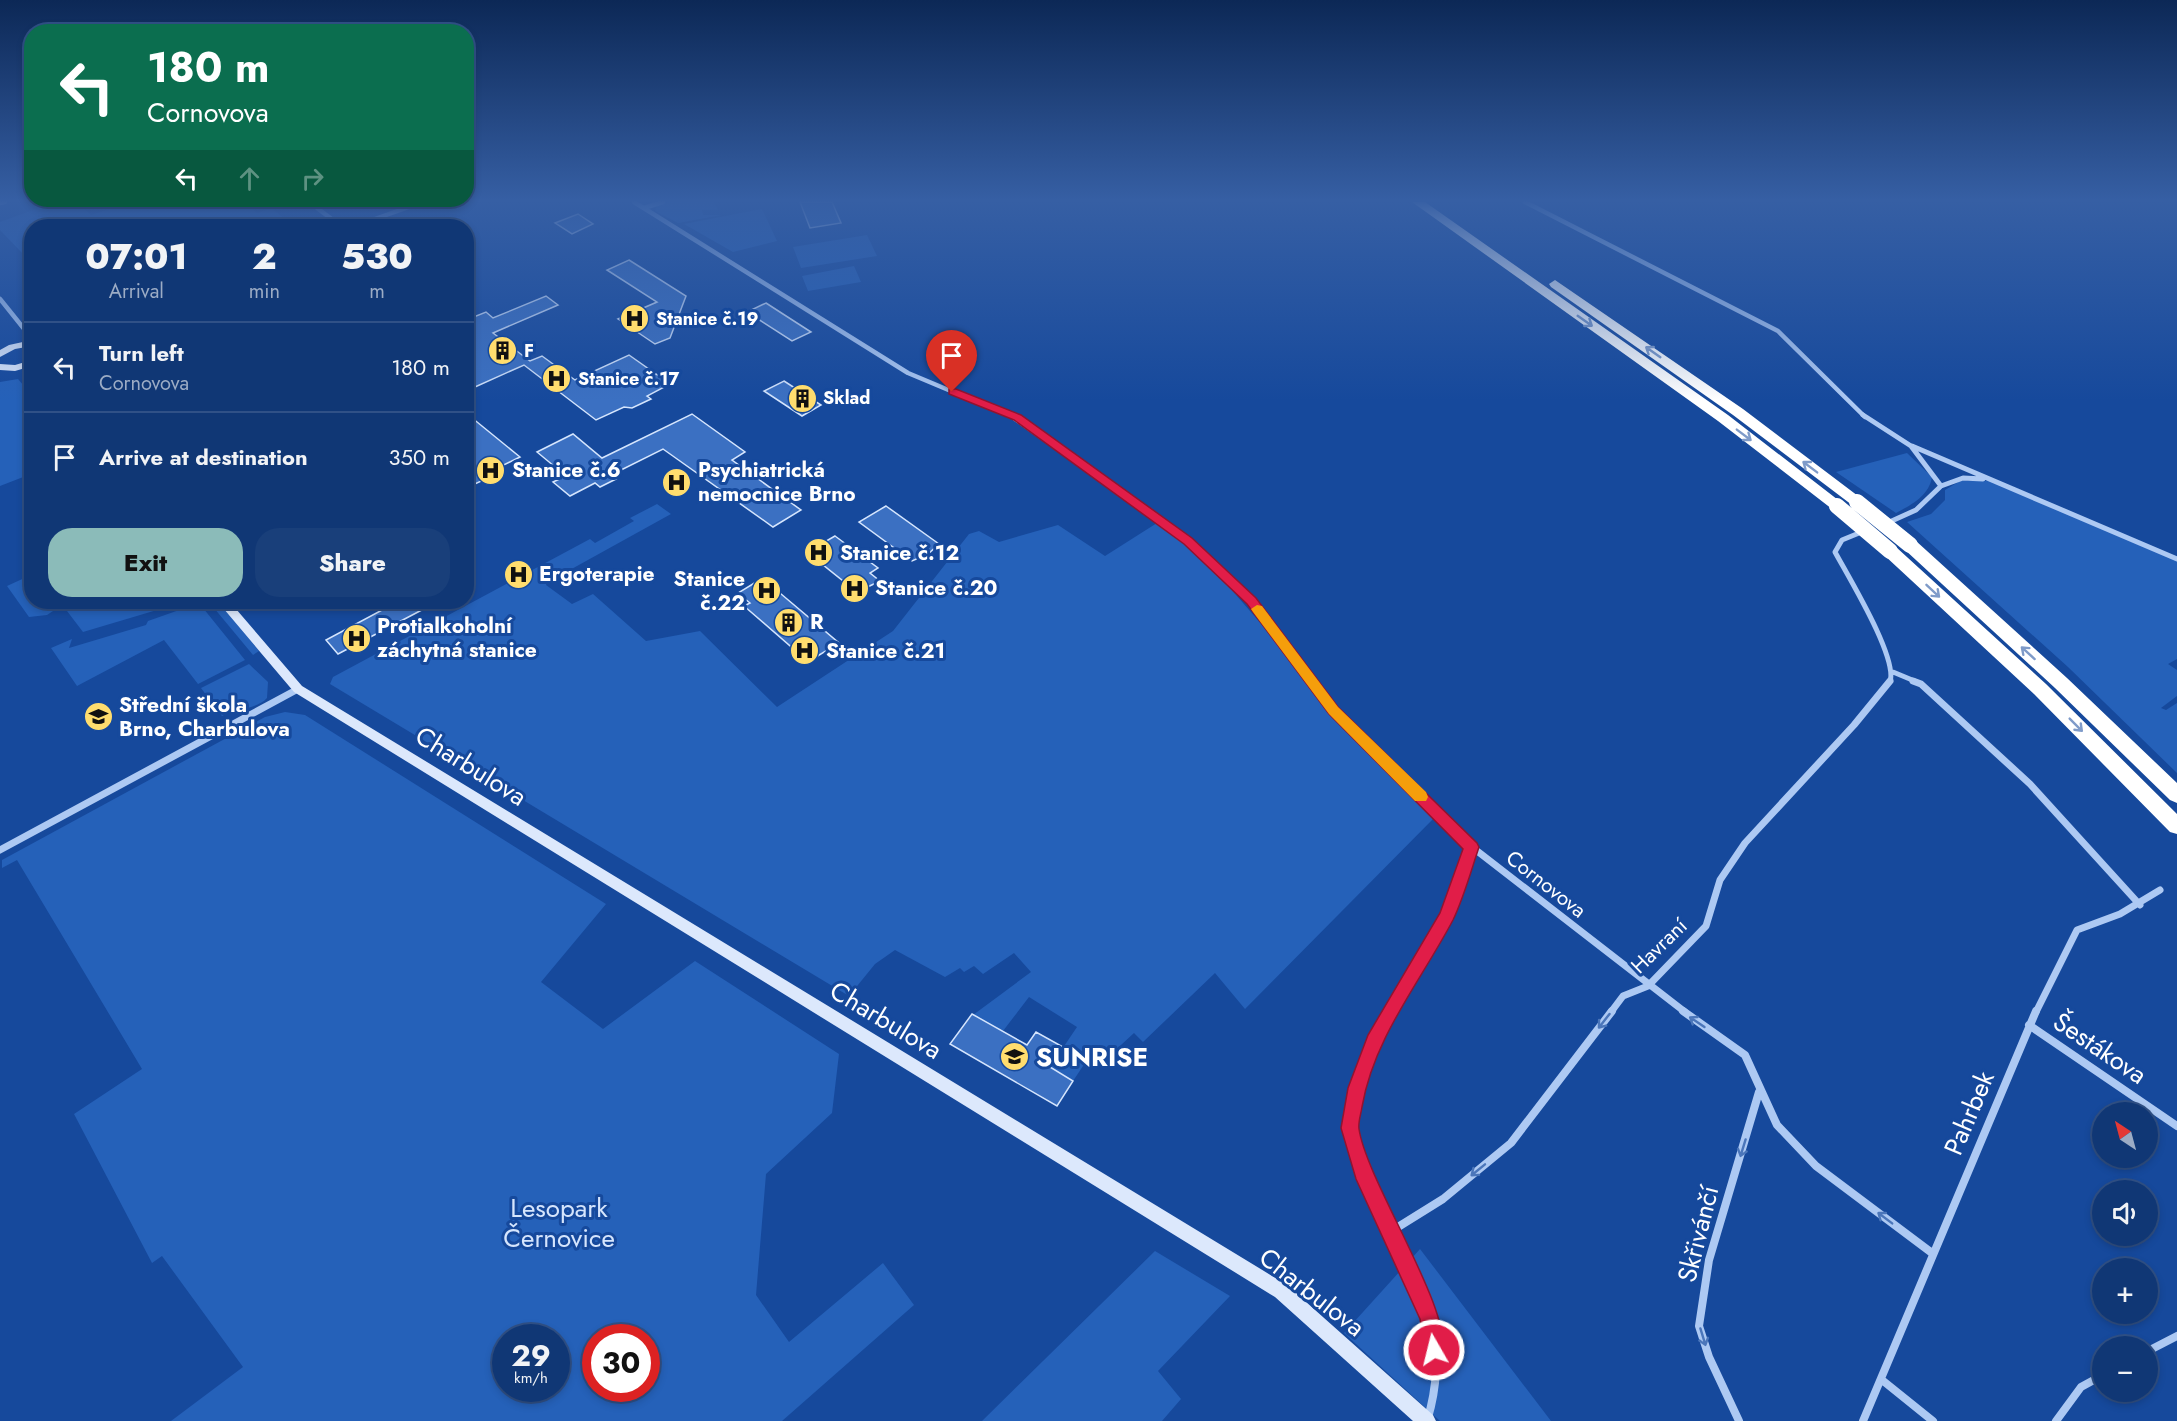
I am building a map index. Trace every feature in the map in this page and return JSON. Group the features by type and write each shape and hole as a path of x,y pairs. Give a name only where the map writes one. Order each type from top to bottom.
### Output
{"highway":[{"path":"1512,268 1723,418 1837,506 1890,551 2040,689 2177,826"},
{"path":"1533,268 1738,412 1910,545 2061,683 2177,795"}],"street":[{"name":"Cornovova","path":"741,268 908,373 1017,418 1188,541 1251,601 1334,711 1472,847 1648,986 1745,1055 1760,1092"},
{"path":"1655,268 1778,331 1797,347 1854,408 1911,446 2177,559"},
{"path":"0,299 24,329"},
{"path":"0,354 24,345"},
{"path":"0,367 24,366"},
{"path":"1911,446 1941,486"},
{"path":"1993,481 1969,477 1941,486 1926,502 1906,517 1844,537 1835,548 1840,566 1881,640 1893,672 1921,684 2030,784 2140,905"},
{"name":"Charbulova","path":"230,609 298,689 1281,1291 1427,1421"},
{"name":"Havraní","path":"1390,1232 1443,1199 1511,1143 1623,996 1648,986 1706,926 1720,880 1745,843 1854,725 1890,682 1893,672"},
{"path":"0,850 298,689"},
{"path":"1427,1421 1433,1401 1436,1367 1430,1318 1362,1173 1350,1128 1356,1088 1377,1035 1447,915 1472,847"},
{"name":"Pahrbek","path":"1863,1421 2029,1025 2077,930 2112,919 2140,905 2160,890"},
{"name":"Šestákova","path":"2029,1025 2177,1126"},
{"path":"1760,1092 1777,1125 1816,1166 1932,1253"},
{"name":"Skřivánčí","path":"1739,1421 1709,1357 1700,1326 1708,1260 1760,1092"},
{"path":"2158,1346 2177,1336"},
{"path":"1882,1380 1932,1421"},
{"path":"2056,1421 2081,1386 2092,1380"}],"green space":[{"path":"842,268 855,268 861,282 808,291 802,276"},
{"path":"18,379 24,386 24,477 0,486 0,382"},
{"path":"1907,453 1932,477 1923,495 1896,513 1836,472"},
{"path":"1960,481 1993,481 2177,559 2177,659 2168,664 2177,670 2177,696 2161,708 2166,710 2177,703 2177,773 2068,667 1907,522 1931,514 1945,500 1945,490"},
{"path":"657,504 671,514 568,571 548,579 546,585 572,604 593,594 646,641 700,631 777,707 893,631 969,534 979,531 999,542 1058,525 1105,556 1157,523 1186,545 1224,581 1262,625 1320,702 1435,817 1245,1009 1215,973 1143,1042 1134,1033 1096,1068 1083,1066 1073,1081 1050,1067 1077,1027 1029,997 1003,1031 973,1015 1031,972 1014,953 983,974 974,966 964,972 960,968 945,977 895,950 875,964 849,996 330,684 333,677 460,609 474,609 474,601 590,539 595,543 634,521 630,518"},
{"path":"24,578 24,609 53,611 47,615 29,617 7,586"},
{"path":"70,609 157,610 83,632 67,611"},
{"path":"182,609 204,609 245,660 198,684 164,640 77,686 51,648 72,639 69,648 146,625 148,621"},
{"path":"215,609 225,609 259,651 253,655"},
{"path":"249,664 268,682 267,698 252,707 222,716 201,688"},
{"name":"Lesopark Černovice","path":"285,712 305,715 606,904 541,982 603,1029 695,961 839,1054 832,1113 766,1174 756,1295 789,1342 883,1263 914,1305 782,1421 171,1421 243,1367 162,1256 152,1263 74,1114 142,1069 17,860 2,868 2,860 265,717"},
{"path":"1420,1249 1551,1421 1440,1421 1344,1333"},
{"path":"1155,1251 1230,1296 1158,1371 1181,1399 1162,1421 982,1421"}],"building":[{"path":"642,268 686,296 670,338 655,344 618,319 657,302 607,270"},
{"path":"546,296 558,305 493,333 530,361 542,356 575,380 629,355 670,384 647,396 651,399 632,408 624,407 596,420 524,365 474,387 474,317 486,312 493,318"},
{"path":"766,303 811,332 792,341 747,312"},
{"name":"Sklad","path":"784,381 821,405 802,416 764,391"},
{"path":"692,414 745,452 732,460 801,510 773,527 663,449 611,475 616,479 600,487 595,483 570,496 553,482 566,476 537,452 573,434 602,458"},
{"path":"474,420 520,457 489,472 485,476 488,478 474,484"},
{"path":"886,506 939,544 928,554 912,561 859,522"},
{"path":"835,536 878,568 870,573 880,581 857,592 807,552"},
{"name":"R","path":"761,579 839,643 816,657 812,653 804,658 744,606 750,603 738,593"},
{"path":"384,609 424,609 338,654 326,640"},
{"name":"SUNRISE","path":"972,1014 1027,1045 1036,1032 1063,1047 1050,1067 1073,1081 1057,1106 950,1044"}],"slow traffic":[{"path":"1257,609 1334,711 1421,797"}],"place":[{"name":"Stanice č.19","path":"635,319"},
{"name":"F","path":"503,351"},
{"name":"Stanice č.17","path":"557,379"},
{"name":"Sklad","path":"802,398"},
{"name":"Stanice č.6","path":"491,470"},
{"name":"Psychiatrická nemocnice Brno","path":"677,482"},
{"name":"Stanice č.12","path":"819,553"},
{"name":"Ergoterapie","path":"518,574"},
{"name":"Stanice č.20","path":"854,588"},
{"name":"Stanice č.22","path":"766,591"},
{"name":"R","path":"789,622"},
{"name":"Protialkoholní záchytná stanice","path":"356,638"},
{"name":"Stanice č.21","path":"805,651"},
{"name":"Střední škola Brno, Charbulova","path":"98,717"},
{"name":"SUNRISE","path":"1015,1057"}],"route":[{"path":"952,392 1017,418 1188,541 1251,601 1334,711 1472,847 1447,915 1377,1035 1356,1088 1350,1128 1362,1173 1430,1318 1434,1350"}]}
